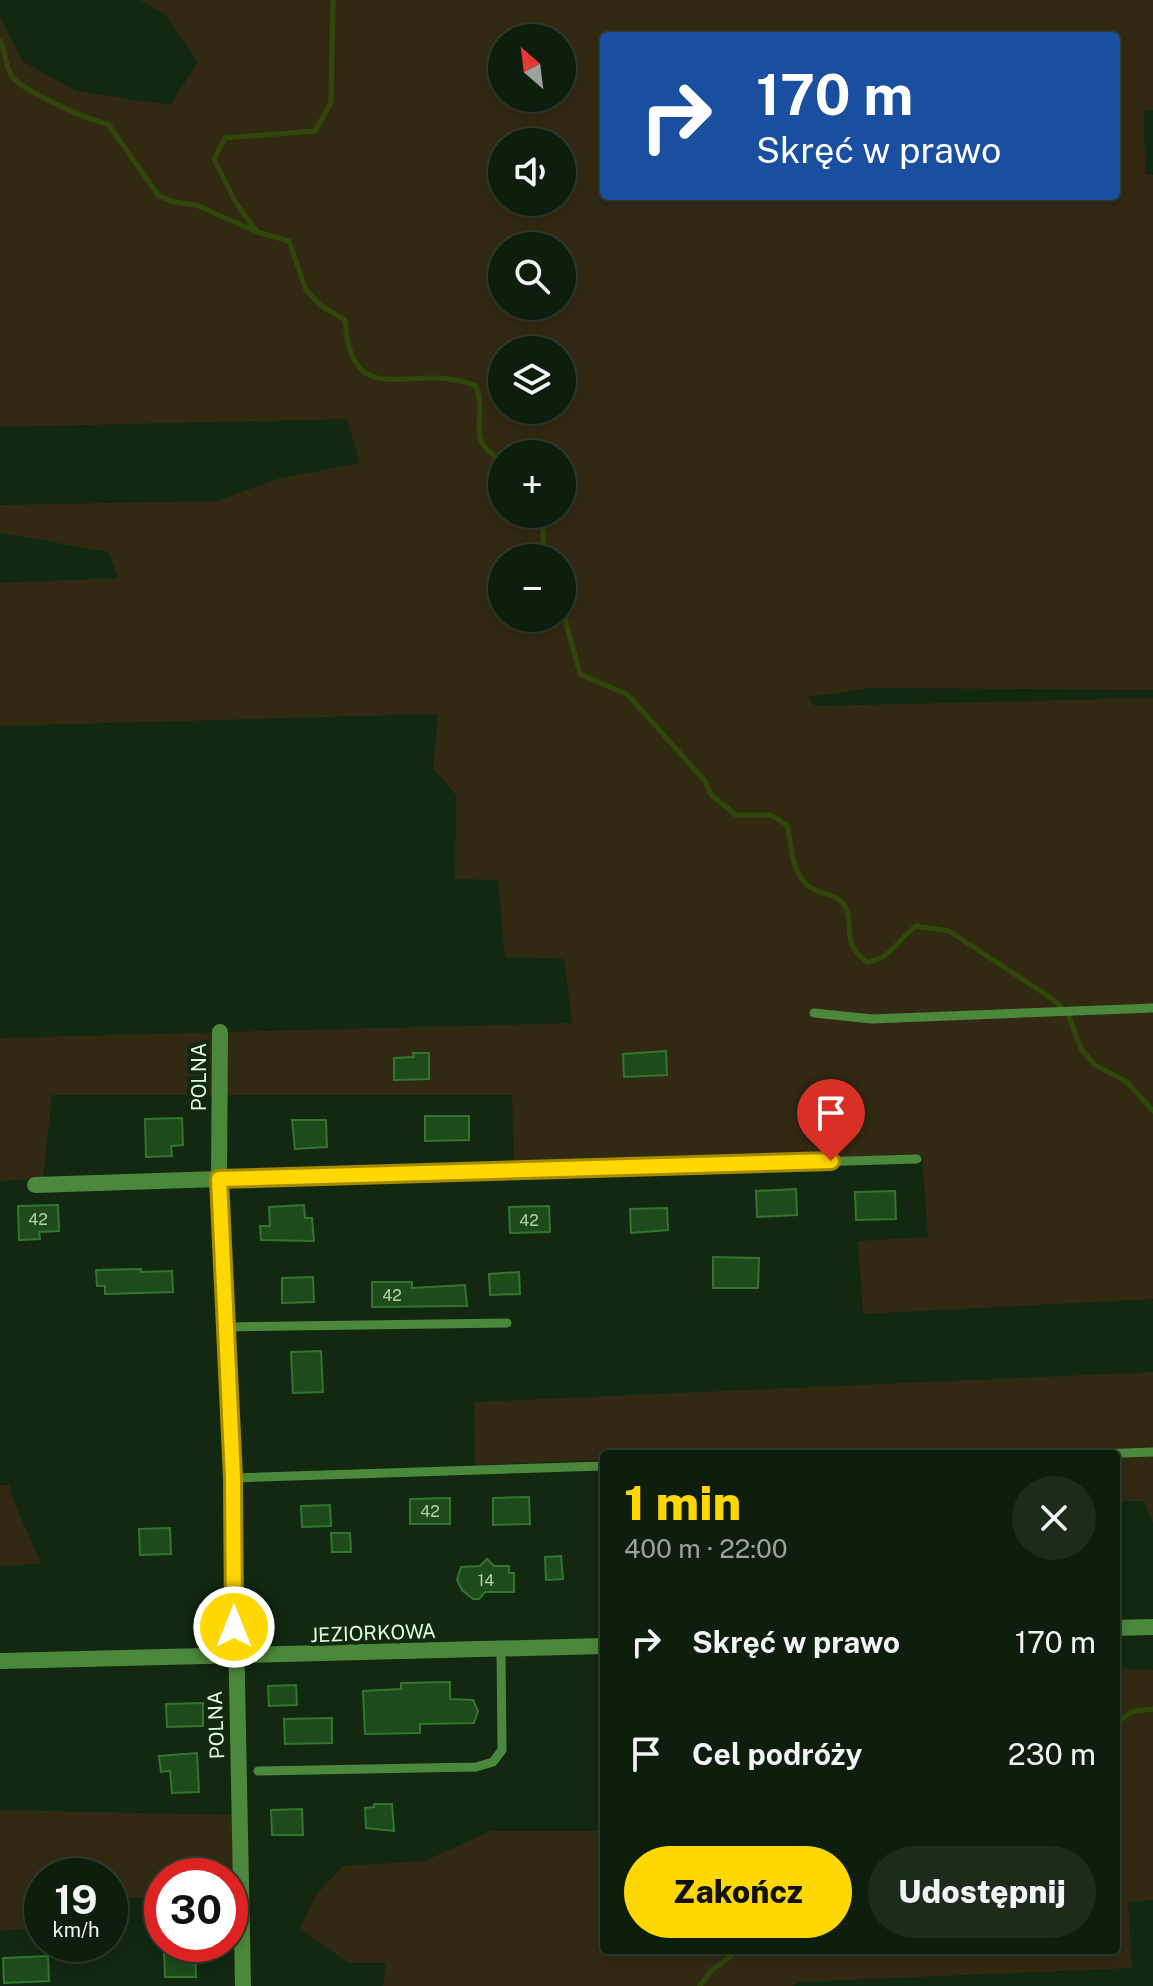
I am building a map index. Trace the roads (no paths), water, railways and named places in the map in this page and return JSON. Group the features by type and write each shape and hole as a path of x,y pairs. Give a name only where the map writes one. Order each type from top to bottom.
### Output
{"street":[{"name":"POLNA","path":"220,1032 219,1179 233,1478 234,1657 243,1986"},
{"path":"35,1185 219,1179"},
{"path":"1120,1628 1153,1627"},
{"name":"JEZIORKOWA","path":"0,1661 600,1646"}],"lane":[{"path":"814,1013 872,1019 1153,1008"},
{"path":"219,1179 917,1159"},
{"path":"225,1327 507,1323"},
{"path":"1120,1453 1153,1452"},
{"path":"233,1478 600,1466"},
{"path":"258,1771 476,1767 493,1762 502,1750 501,1649"}],"waterway":[{"path":"257,232 236,203 214,159 225,138 315,131 331,103 333,0"},
{"path":"0,41 12,77 57,105 108,124 159,196 196,205 257,232 289,241 306,290 320,305 345,320 350,350 359,367 372,376 389,379 452,379 476,386 480,436 488,450"},
{"path":"543,528 543,544"},
{"path":"569,632 580,674 628,695 705,781 711,795 736,815 771,815 787,825 801,878 811,888 842,902 848,914 853,947 867,962 889,953 916,926 949,931 1054,1000 1068,1014 1081,1049 1095,1065 1127,1082 1153,1111"},
{"path":"1120,1721 1131,1712 1153,1709"},
{"path":"700,1986 711,1971 734,1954"}]}
